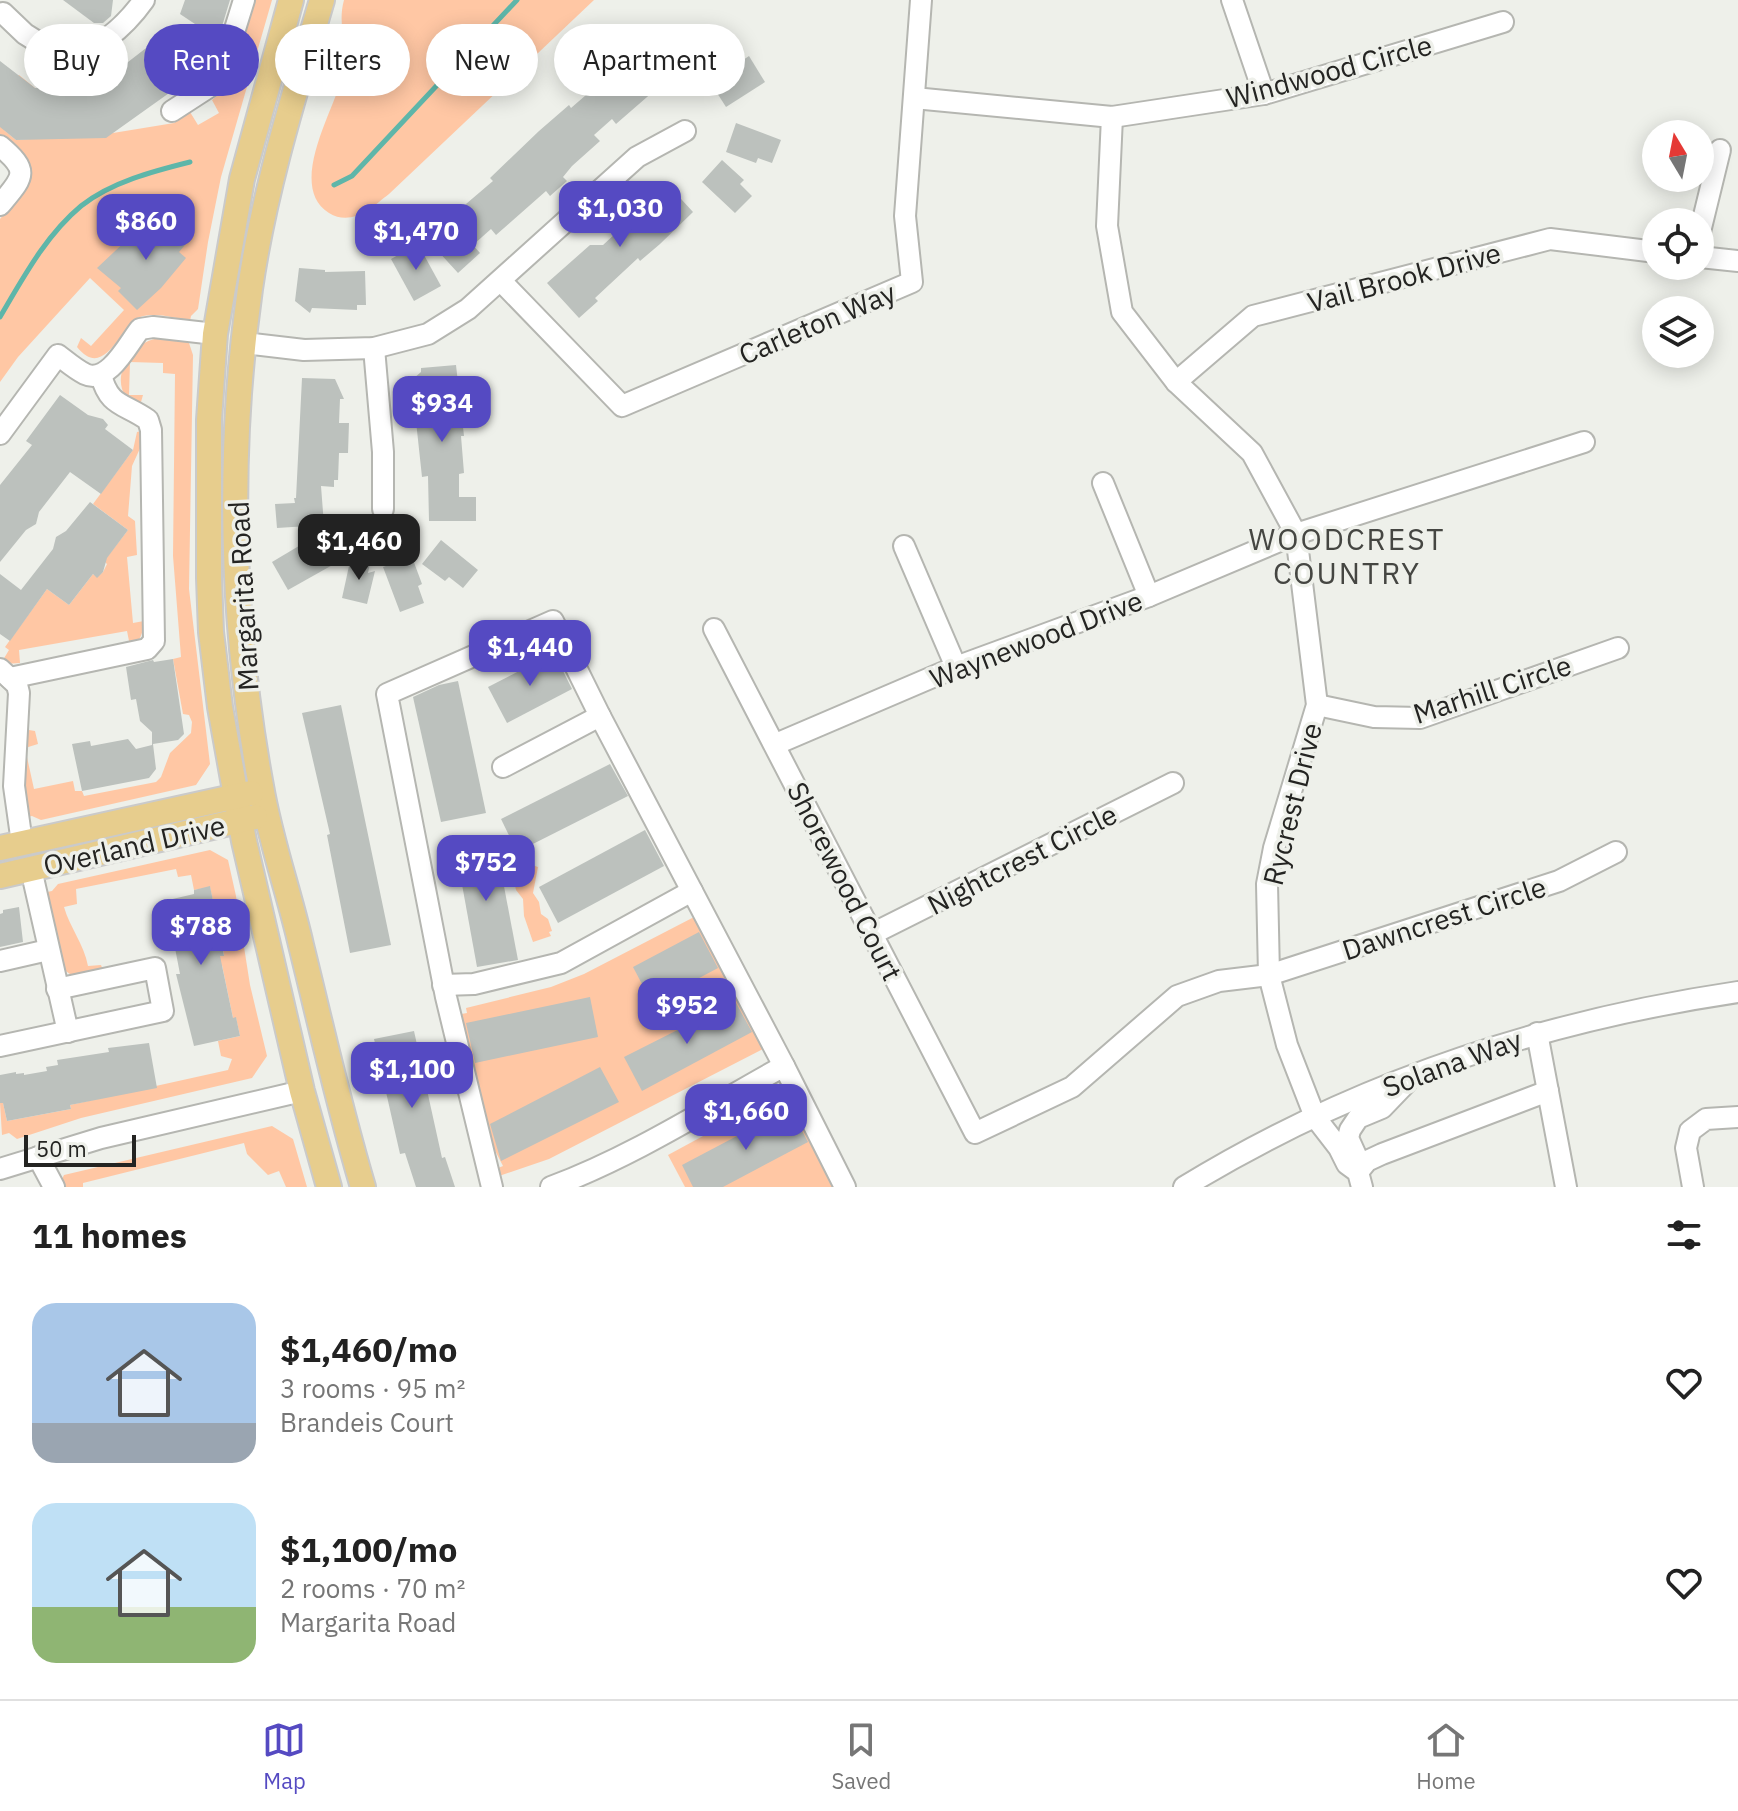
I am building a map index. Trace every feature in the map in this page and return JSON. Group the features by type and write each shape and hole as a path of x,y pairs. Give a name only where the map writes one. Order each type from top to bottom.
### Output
{"main road":[{"name":"Margarita Road","path":"291,0 242,179 215,334 209,435 211,632 220,707 241,820 302,1091 329,1187"},
{"name":"Margarita Road","path":"322,0 263,218 250,289 239,399 238,576 242,651 261,790 363,1187"},
{"path":"245,343 236,338 232,312 247,209 264,140 261,112"},
{"name":"Overland Drive","path":"11,846 261,790"},
{"name":"Overland Drive","path":"0,876 268,814"}],"street":[{"path":"5,10 34,40 62,57 94,47 124,23 144,0"},
{"path":"172,111 209,87 221,74 244,0"},
{"name":"Carleton Way","path":"501,281 622,406 912,282 905,216 921,0"},
{"path":"1232,0 1264,94"},
{"name":"Windwood Circle","path":"914,98 1112,117 1264,94 1503,22"},
{"name":"Rycrest Drive","path":"1112,117 1107,226 1122,312 1176,382 1252,453 1296,534 1317,705 1274,848 1267,884 1269,975 1287,1045 1315,1117 1360,1180"},
{"path":"245,343 304,350 374,348 428,334 468,309 637,157 685,131"},
{"path":"0,146 19,161 22,170 19,181 0,205"},
{"path":"1706,208 1720,150"},
{"name":"Vail Brook Drive","path":"1176,382 1253,316 1550,239 1642,250"},
{"path":"1714,258 1738,261"},
{"path":"0,434 58,355 86,375 101,375 140,329 153,327 215,334"},
{"path":"374,348 383,452 383,509"},
{"path":"11,846 19,693 5,674 147,649 154,641 151,430 148,420 114,401 105,392 101,375"},
{"name":"Waynewood Drive","path":"776,744 956,667 1149,596 1296,534 1584,442"},
{"path":"1103,483 1149,596"},
{"path":"904,546 956,667"},
{"path":"492,1187 443,985 387,694 553,621 845,1187"},
{"name":"Shorewood Court","path":"714,629 975,1133"},
{"name":"Marhill Circle","path":"1317,705 1374,717 1420,718 1618,648"},
{"path":"503,767 600,716"},
{"name":"Nightcrest Circle","path":"872,934 1173,783"},
{"name":"Dawncrest Circle","path":"975,1133 1072,1087 1177,996 1219,981 1269,975 1559,881 1616,852"},
{"path":"31,869 68,1032"},
{"path":"443,985 474,984 561,963 692,891"},
{"path":"0,961 48,950"},
{"path":"0,1046 163,1011 155,968 57,989"},
{"name":"Solana Way","path":"1184,1187 1236,1156 1315,1117 1414,1074 1537,1033 1619,1013 1738,992"},
{"path":"1537,1033 1566,1187"},
{"path":"551,1187 656,1137 784,1066"},
{"path":"1360,1180 1358,1158 1348,1138 1350,1130 1358,1118 1382,1108 1414,1074"},
{"path":"1,1165 302,1091"},
{"path":"1360,1180 1367,1161 1548,1091"},
{"path":"1693,1187 1686,1148 1690,1131 1706,1119 1738,1117"},
{"path":"38,1157 40,1187"},
{"path":"38,1157 54,1187"}],"shaded area":[{"path":"254,0 272,0 259,45 259,24 247,24"},
{"path":"344,0 594,0 569,24 554,24 554,38 538,53 538,24 426,24 426,96 493,96 389,194 361,214 346,218 329,213 317,201 312,185 312,166 317,146 335,96 410,96 410,24 342,24"},
{"path":"19,75 24,79 24,96 29,96 4,130 16,140 113,133 174,123 190,112 198,125 219,113 212,100 217,96 244,96 221,177 198,309 190,321 158,315 140,317 104,355 96,358 87,356 77,347 81,338 91,346 124,310 90,278 18,357 0,382 0,219 30,182 31,171 28,159 0,134 0,99"},
{"path":"150,340 188,340 193,355 189,589 210,764 196,785 41,820 27,817 22,790 24,734 29,730 35,731 38,744 25,748 34,789 73,781 75,791 82,791 84,796 156,782 170,753 191,733 192,722 189,715 183,714 173,659 181,657 173,556 175,374 163,373 163,363 130,362 129,395 143,395 141,402 126,397 121,378 133,352"},
{"path":"141,431 142,444 132,466 128,516 135,521 137,555 127,557 133,623 144,621 145,625 140,638 134,643 129,641 127,631 19,650 20,663 5,664 3,660 9,650 5,647 47,589 69,605 93,574 97,577 103,572 107,564 104,561 128,530 93,504 133,450 137,432"},
{"path":"210,850 228,860 250,985 267,1056 252,1078 81,1118 17,1139 9,1133 2,1135 0,1103 3,1103 7,1121 71,1109 70,1105 228,1070 232,1059 221,1056 218,1041 240,1036 236,1018 233,1018 222,965 202,969 200,961 224,955 210,887 194,890 191,875 178,877 176,869 76,889 77,904 64,907 88,966 101,965 103,970 74,977 63,969 47,892 58,884"},
{"path":"523,862 538,867 533,893 552,931 549,932 551,936 533,942 524,916 523,899 514,881"},
{"path":"696,916 763,1049 549,1159 496,1177 493,1170 503,1166 481,1123 456,1015 467,1013 466,1008 551,987 584,974"},
{"path":"786,1091 837,1187 685,1187 668,1155"},
{"path":"272,1126 293,1139 307,1187 286,1187 279,1171 268,1175 247,1154 244,1143 83,1183 83,1187 58,1187 64,1175"}],"building":[{"path":"63,0 113,0 111,16 103,23 94,23"},
{"path":"185,0 230,0 223,24 195,24 180,14"},
{"path":"144,50 144,96 165,96 106,138 16,140 0,127 0,61 24,80 24,96 128,96 128,62"},
{"path":"749,56 765,82 745,95 745,59"},
{"path":"585,96 648,96 616,124 612,119 594,135 600,141 572,166 563,177 567,181 550,196 546,191 496,235 491,229 473,245 480,253 458,273 426,238 493,181 490,178 539,131 569,105 571,108"},
{"path":"719,96 743,96 726,107"},
{"path":"736,123 781,140 772,163 758,158 756,163 726,152"},
{"path":"722,160 744,180 740,184 752,196 735,213 702,182"},
{"path":"670,187 693,212 640,261 638,258 595,298 598,301 579,318 547,283 590,245 603,245 616,233 609,226 656,188"},
{"path":"168,218 190,239 179,252 186,258 137,310 118,291 121,288 97,268 131,236"},
{"path":"418,244 441,286 414,301 391,259"},
{"path":"299,268 325,272 365,271 366,305 357,305 357,310 312,308 310,313 295,301"},
{"path":"456,365 464,436 461,436 464,473 459,474 459,497 476,497 476,521 429,521 428,476 422,477 415,412 419,411 418,389 414,389 413,379 421,368"},
{"path":"302,378 335,379 344,399 340,399 339,423 349,423 348,453 339,453 338,480 334,480 334,487 321,486 324,525 277,528 275,504 295,503 296,498"},
{"path":"60,395 88,415 103,419 108,425 105,429 133,450 101,494 70,472 39,512 36,524 26,530 0,562 0,485 32,445 26,441"},
{"path":"90,502 128,530 107,558 103,572 97,578 93,574 69,605 47,589 10,641 0,634 0,574 21,590 53,549 56,537 66,531"},
{"path":"319,534 336,563 288,590 272,562"},
{"path":"441,540 478,570 463,588 449,577 445,581 422,564"},
{"path":"412,557 422,584 418,586 424,603 400,612 383,567"},
{"path":"371,558 368,573 375,571 367,604 342,598 349,566"},
{"path":"554,653 572,689 507,723 488,687"},
{"path":"173,659 184,734 178,740 153,744 156,769 149,778 82,791 72,744 90,741 91,746 128,739 136,749 152,745 152,732 140,721 136,699 131,700 126,667"},
{"path":"458,681 486,813 441,822 413,697 439,685"},
{"path":"341,705 391,945 350,953 327,835 330,834 302,713"},
{"path":"610,764 628,796 517,852 501,819"},
{"path":"645,830 664,866 558,923 539,887"},
{"path":"495,839 518,960 477,967 455,846"},
{"path":"210,886 224,956 220,956 233,1018 236,1017 240,1036 194,1046 176,974 180,974 175,948 171,949 164,901 194,894 194,890"},
{"path":"19,907 23,942 0,947 0,914 3,910"},
{"path":"699,932 718,968 652,1003 633,967"},
{"path":"590,997 598,1037 475,1063 466,1023"},
{"path":"735,1001 752,1032 642,1091 624,1057"},
{"path":"414,1031 442,1158 445,1157 455,1187 416,1187 405,1153 400,1154 374,1039"},
{"path":"149,1043 157,1088 7,1121 3,1103 0,1103 0,1075 47,1071 46,1067 58,1065 57,1060 109,1052 108,1048"},
{"path":"600,1067 619,1102 501,1161 490,1124"},
{"path":"790,1108 808,1142 723,1187 693,1187 682,1165"}],"waterway":[{"path":"334,185 352,176 517,0"},
{"path":"0,317 46,244 81,206 119,184 190,162"}],"district":[{"name":"WOODCREST COUNTRY","path":"1347,555"}]}
